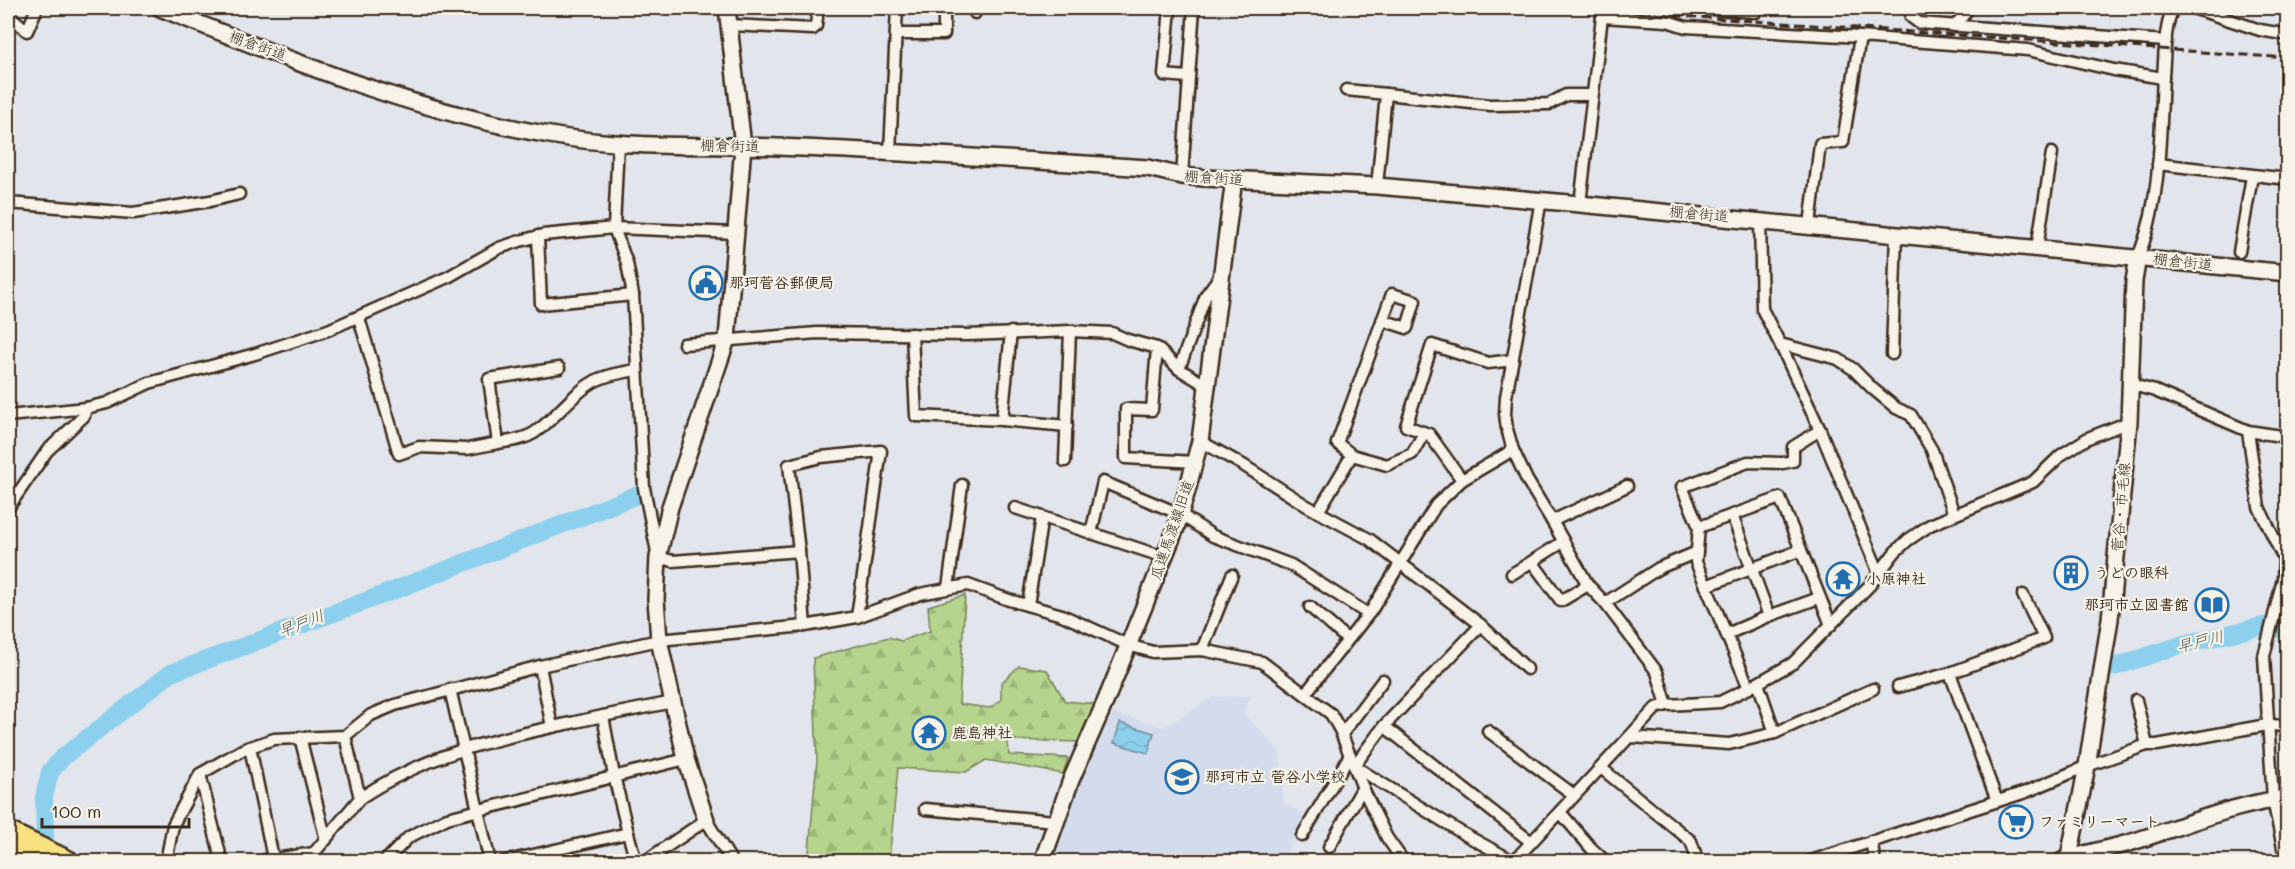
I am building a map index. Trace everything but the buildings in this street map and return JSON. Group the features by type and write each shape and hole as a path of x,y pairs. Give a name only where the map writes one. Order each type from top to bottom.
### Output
{"highway":[{"path":"8,833 68,861"},
{"path":"8,849 33,861"}],"street":[{"path":"8,14 27,31 37,8"},
{"name":"棚倉街道","path":"160,8 241,41 418,102 523,130 618,143 891,152 1148,168 1182,176 1377,186 1541,200 2288,273"},
{"path":"727,8 743,146 727,339 679,477 658,557 656,599 659,640 686,759 706,820 732,861"},
{"path":"730,25 813,29 816,26 818,8"},
{"path":"891,152 897,8"},
{"path":"896,33 944,34 944,8"},
{"path":"1170,8 1164,75 1188,77"},
{"path":"1182,176 1194,8"},
{"path":"1700,8 1756,12 1758,8"},
{"path":"1913,8 1911,17 1919,23 2166,41"},
{"path":"1955,26 1969,8"},
{"path":"2138,257 2147,237 2158,164 2166,41 2169,15 2173,8"},
{"path":"2193,8 2260,30 2288,35"},
{"path":"1580,204 1602,12 1667,21 1686,27 2028,50 2114,70 2163,78"},
{"path":"1810,225 1820,144 1843,142 1860,37"},
{"path":"1346,90 1490,105 1549,104 1566,95 1592,95"},
{"path":"1377,186 1386,94"},
{"path":"618,143 614,228 627,263 633,295 644,488 658,557"},
{"path":"2037,248 2052,153"},
{"path":"2158,164 2288,179"},
{"path":"2239,252 2252,176"},
{"name":"瓜連馬渡線旧道","path":"1042,861 1055,821 1164,557 1180,514 1195,462 1200,441 1234,179"},
{"path":"8,203 133,213 239,194"},
{"path":"1541,200 1505,414 1513,450 1527,480 1588,585 1605,603 1657,672 1667,705"},
{"path":"1760,220 1762,309 1820,430 1879,573"},
{"path":"8,416 86,408 107,403 149,383 302,339 359,318 448,277 500,248 538,236 614,228 736,233"},
{"path":"1892,354 1896,234"},
{"path":"538,236 541,303 633,295"},
{"name":"菅谷・市毛線","path":"2065,860 2087,766 2110,619 2129,422 2134,281 2138,257"},
{"path":"1179,369 1206,295 1220,275"},
{"path":"359,318 399,454 419,447 467,449 520,439 534,433 573,397 594,382 607,376 636,370"},
{"path":"1382,320 1337,443 1352,455 1387,465 1412,454 1424,433"},
{"path":"684,344 817,333 968,335 1070,331 1112,333 1157,348 1179,369 1207,386"},
{"path":"1065,461 1070,331"},
{"path":"1002,420 1011,332"},
{"path":"912,334 916,416 1066,426"},
{"path":"1780,344 1838,359 1854,369 1896,408 1911,415 1932,450 1954,514"},
{"path":"1462,480 1429,434 1406,426 1432,345 1488,363 1513,360"},
{"path":"1157,348 1152,410 1126,409 1126,458 1195,462"},
{"path":"498,443 489,379 559,368"},
{"path":"2129,384 2155,391 2248,431 2288,436"},
{"path":"8,508 47,451 84,416 86,408"},
{"path":"1354,766 1462,833 1513,861 1656,708 1667,705 1700,705 1720,702 1793,663 1832,626 1908,540 1930,525 2032,482 2061,456 2088,438 2129,422"},
{"path":"1775,733 1754,685 1726,634 1696,562 1699,527 1683,487 1748,462 1783,464 1793,461 1793,447 1820,430"},
{"path":"2248,431 2259,507 2284,559 2283,579 2264,656 2267,725 2280,799 2287,859 2274,861"},
{"path":"1200,441 1318,512 1369,539 1481,625 1527,669"},
{"path":"1305,694 1368,614 1436,505 1462,480 1513,450"},
{"path":"805,626 789,465 821,457 881,451 857,617"},
{"path":"1318,512 1352,455"},
{"path":"1090,533 1103,482 1180,514 1213,536 1291,565 1368,614"},
{"path":"948,588 962,485"},
{"path":"1552,521 1627,486"},
{"path":"1699,527 1780,498 1832,626"},
{"path":"1015,508 1164,557"},
{"path":"1732,515 1769,616"},
{"path":"1028,605 1042,517"},
{"path":"1512,574 1563,542"},
{"path":"1706,586 1801,550"},
{"path":"658,557 673,561 799,551"},
{"path":"1605,603 1659,568 1697,552"},
{"path":"1533,562 1561,601 1588,585"},
{"path":"1202,650 1232,575"},
{"path":"166,861 173,825 200,774 250,747 274,739 345,736 371,715 395,705 540,666 659,640 805,626 857,617 920,594 968,585 1062,615 1128,645 1153,652 1202,650 1262,662 1331,714 1388,838 1404,861"},
{"path":"1898,687 1950,673 2044,638 2023,596"},
{"path":"1726,634 1819,598"},
{"path":"1310,607 1347,639"},
{"path":"1354,766 1384,726 1481,625"},
{"path":"540,666 552,727"},
{"path":"1950,673 1997,801"},
{"path":"1342,734 1383,680"},
{"path":"450,689 490,861"},
{"path":"1631,737 1729,744 1775,733 1873,689"},
{"path":"2136,700 2147,745"},
{"path":"256,861 273,858 316,857 326,840 360,798 406,770 464,748 673,702"},
{"path":"603,716 614,776 636,861"},
{"path":"1808,861 2026,792 2087,766 2147,745 2157,746 2267,725 2288,726"},
{"path":"1384,726 1530,841"},
{"path":"1488,731 1574,795"},
{"path":"345,736 360,798"},
{"path":"300,737 326,840"},
{"path":"250,747 273,858"},
{"path":"1302,836 1350,755"},
{"path":"384,861 408,837 447,818 686,759"},
{"path":"1601,768 1651,806 1691,841 1698,861"},
{"path":"200,774 222,861"},
{"path":"1329,847 1363,787"},
{"path":"2065,860 2128,843 2209,816 2280,799"},
{"path":"925,808 1055,821"},
{"path":"1560,812 1606,861"},
{"path":"644,861 706,820"},
{"path":"502,861 541,857 628,833"},
{"path":"1871,841 1875,861"}],"shaded area":[{"name":"那珂市立 菅谷小学校","path":"1251,696 1243,713 1280,751 1284,803 1308,816 1285,854 1286,861 1054,862 1066,814 1108,712 1164,727 1214,697"}],"green space":[{"path":"965,595 959,704 990,708 1001,700 1001,683 1019,666 1047,670 1065,701 1096,704 1081,742 1008,740 1009,755 1068,758 1063,774 986,760 966,772 898,768 889,861 808,862 817,760 813,658 889,637 901,641 930,631 928,606"}],"water":[{"path":"1120,723 1154,733 1148,753 1114,743"}],"waterway":[{"name":"早戸川","path":"45,836 44,797 50,772 63,757 171,673 377,597 637,495"},
{"name":"早戸川","path":"2114,667 2184,644 2263,626 2288,629"}],"railway":[{"path":"1567,8 2288,58"}],"place":[{"name":"那珂菅谷郵便局","path":"706,283"},
{"name":"うどの眼科","path":"2071,573"},
{"name":"小原神社","path":"1843,579"},
{"name":"那珂市立図書館","path":"2212,605"},
{"name":"鹿島神社","path":"929,733"},
{"name":"那珂市立 菅谷小学校","path":"1182,777"},
{"name":"ファミリーマート","path":"2016,822"}]}
